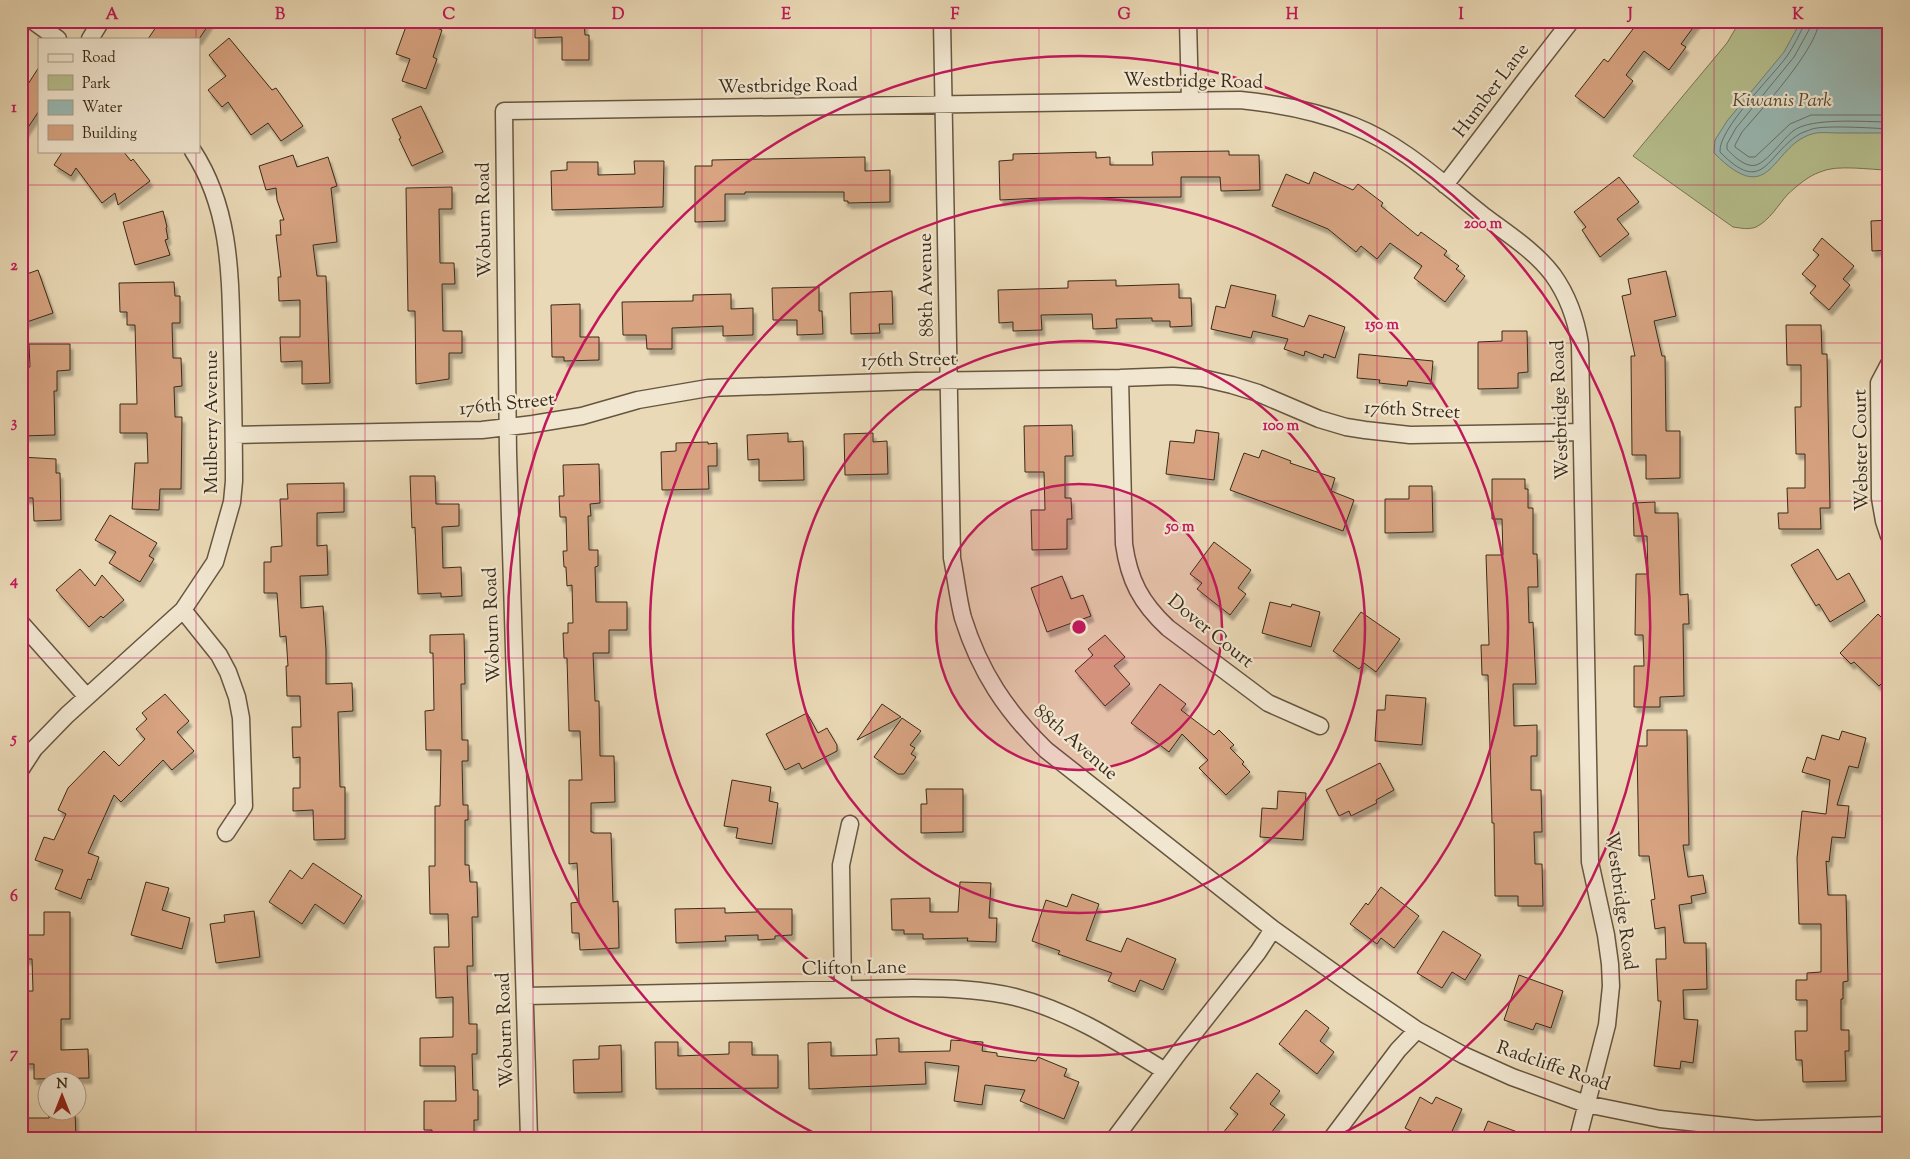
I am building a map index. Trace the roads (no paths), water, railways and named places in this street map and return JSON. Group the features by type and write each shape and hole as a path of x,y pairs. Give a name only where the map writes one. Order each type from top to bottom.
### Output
{"street":[{"path":"33,21 57,38"},
{"path":"91,38 101,21"},
{"name":"88th Avenue","path":"942,21 952,558 963,617 977,655 999,696 1022,726 1046,750 1273,929"},
{"path":"1188,21 1190,100"},
{"name":"Humber Lane","path":"1445,185 1571,21"},
{"name":"Westbridge Road","path":"504,111 1190,100 1266,102 1321,115 1355,126 1388,143 1536,256 1552,273 1566,295 1576,321 1580,344 1590,862 1606,935 1611,986 1607,1024 1578,1138"},
{"name":"Woburn Road","path":"504,111 508,428 529,1138"},
{"name":"Mulberry Avenue","path":"21,769 34,749 87,697 183,610 215,562 225,528 232,502 234,481 230,271 226,237 220,211 211,184 194,152"},
{"name":"Webster Court","path":"1889,364 1879,383 1880,498 1889,536"},
{"name":"176th Street","path":"234,435 508,428 582,416 638,400 708,388 948,380 1173,376 1202,378 1258,393 1319,419 1346,427 1384,433 1410,435 1581,432"},
{"name":"Dover Court","path":"1120,378 1124,544 1129,570 1139,594 1156,617 1168,628 1268,703 1320,726"},
{"path":"183,610 219,655 228,672 237,697 241,718 244,806 226,832"},
{"path":"21,623 87,697"},
{"path":"843,989 841,865 850,824"},
{"path":"1115,1138 1258,952 1273,929"},
{"name":"Radcliffe Road","path":"1273,929 1417,1030 1463,1055 1512,1077 1586,1104 1660,1119 1756,1129 1889,1125"},
{"name":"Clifton Lane","path":"525,996 945,988 1015,997 1075,1019 1101,1032 1164,1072"},
{"path":"1332,1138 1398,1050 1417,1030"}],"water":[{"path":"1801,21 1889,21 1889,133 1816,133 1801,139 1789,148 1770,169 1761,175 1749,176 1734,170 1714,153 1715,140 1727,121 1784,52"}],"park label":[{"name":"Kiwanis Park","path":"1782,101"}]}
